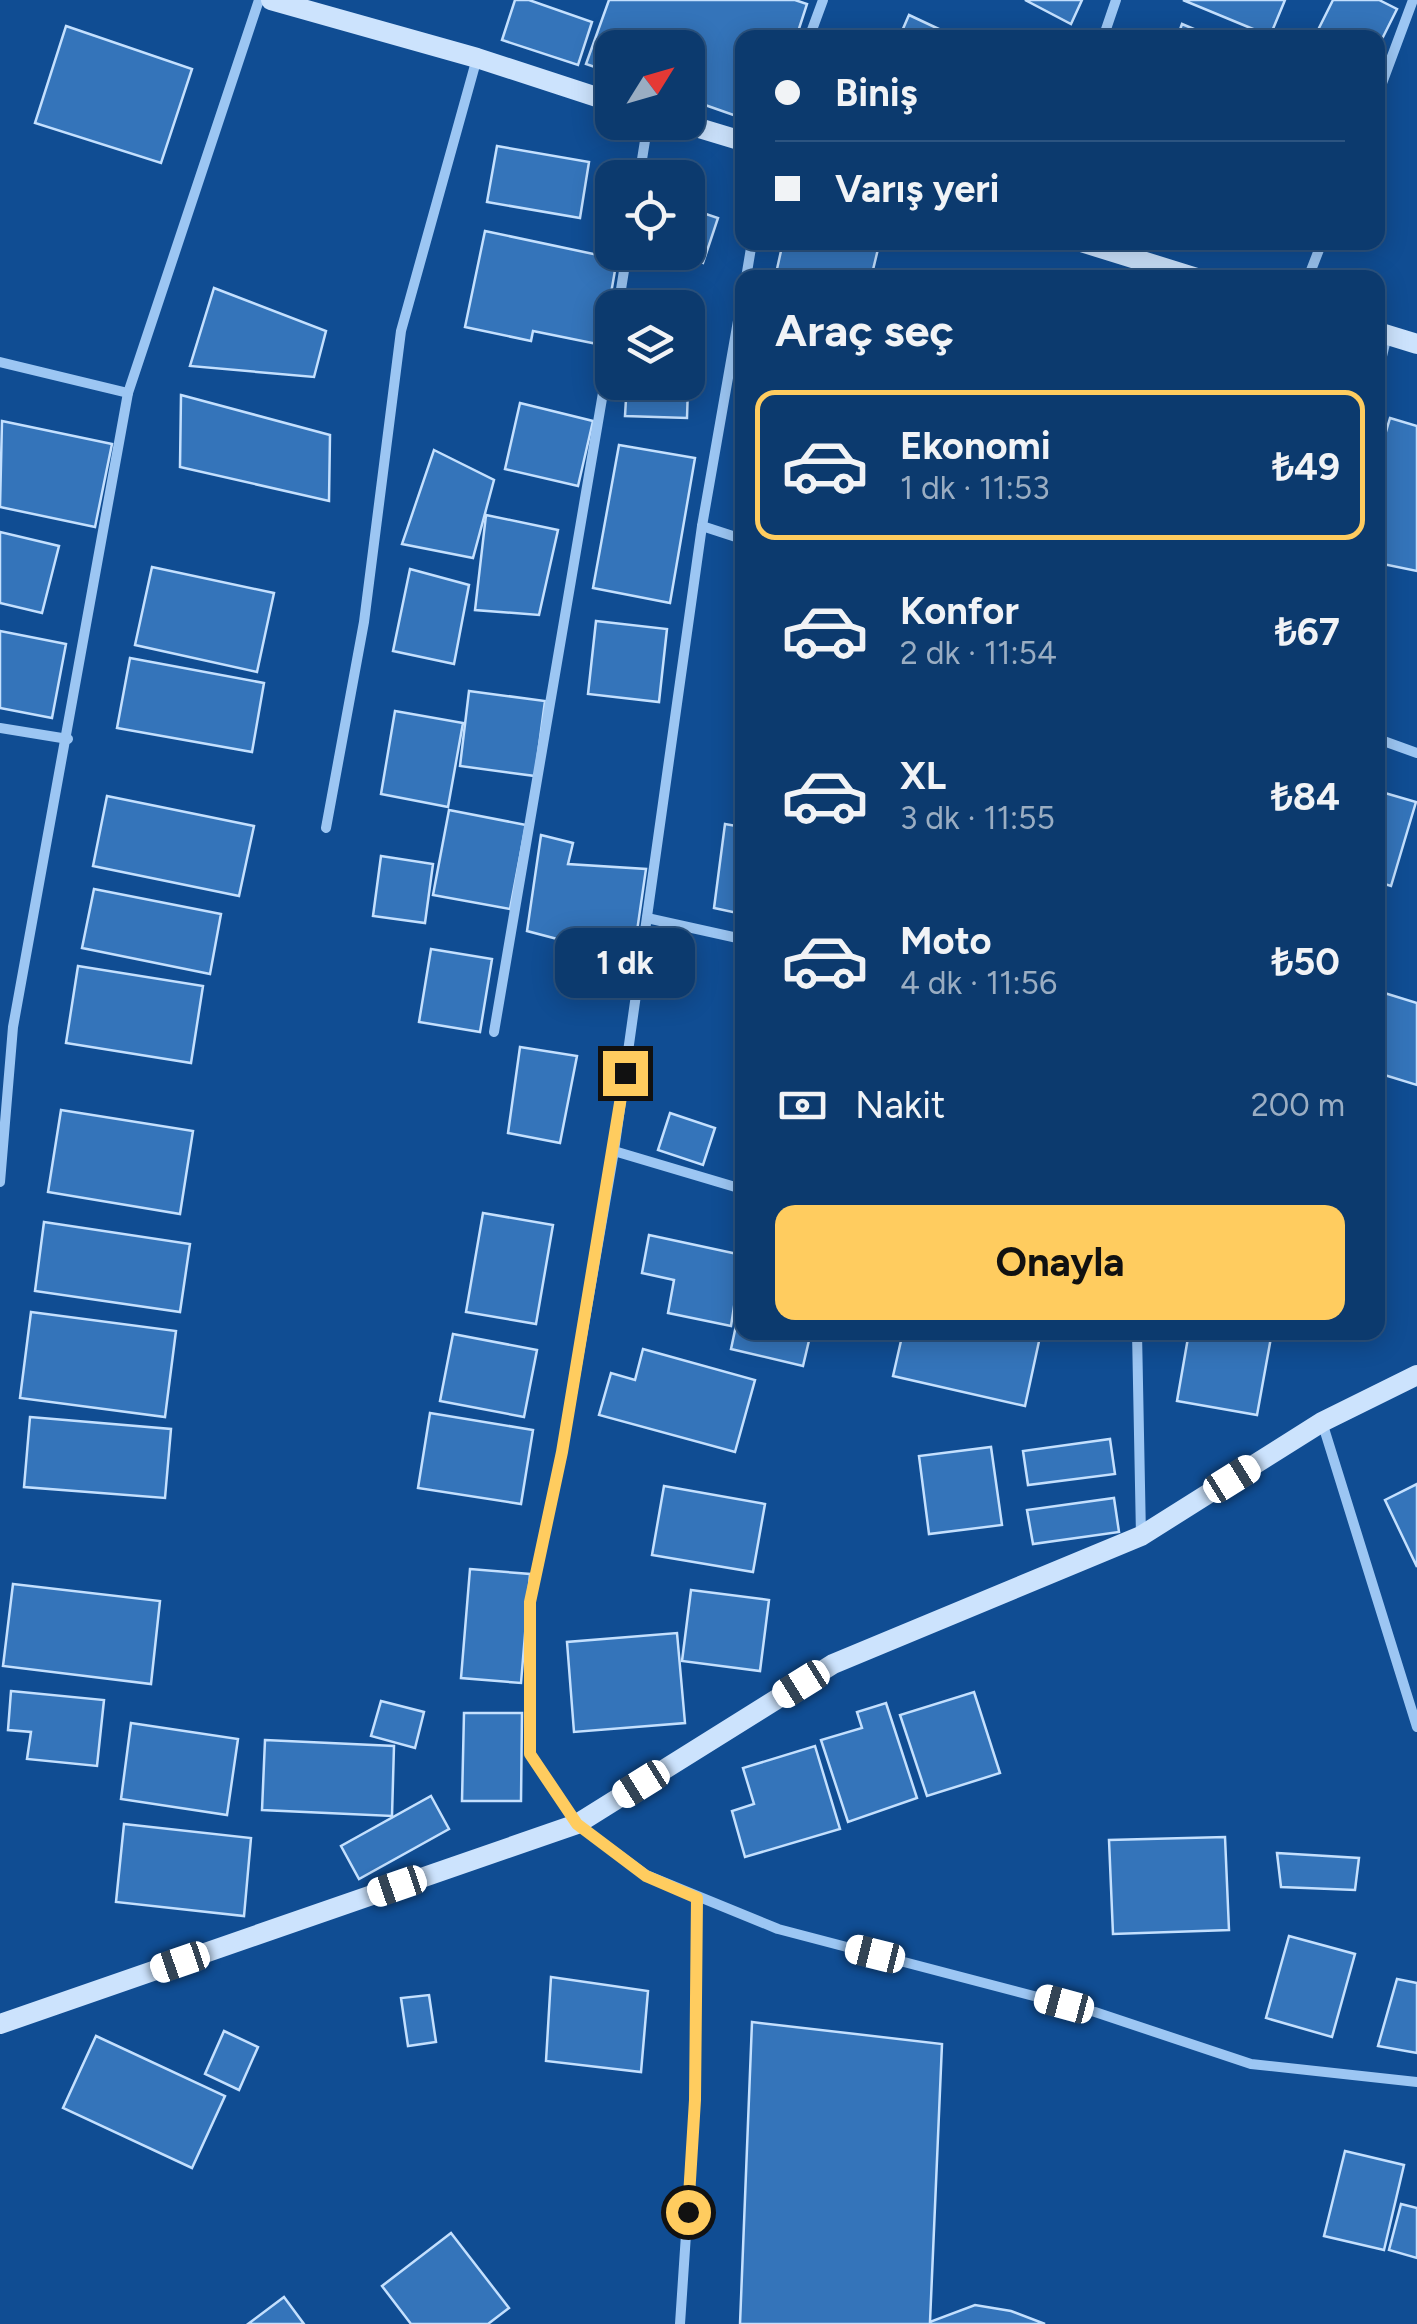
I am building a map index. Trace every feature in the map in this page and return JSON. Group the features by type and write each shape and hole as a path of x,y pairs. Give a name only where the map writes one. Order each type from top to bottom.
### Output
{"street":[{"path":"0,1182 13,1027 128,392 259,0"},
{"path":"272,0 477,58 595,96"},
{"path":"812,30 823,0"},
{"path":"1106,30 1116,0"},
{"path":"1385,75 1413,0"},
{"path":"326,828 364,622 401,331 477,58"},
{"path":"705,130 735,140"},
{"path":"1106,250 1171,270"},
{"path":"1385,335 1417,344"},
{"path":"735,338 702,526 614,1151 562,1452 530,1602 530,1754 577,1824 646,1876 778,1930 1095,2012 1252,2064 1417,2082"},
{"path":"0,362 128,392"},
{"path":"494,1032 602,400"},
{"path":"702,526 735,537"},
{"path":"0,728 68,739"},
{"path":"1385,742 1417,753"},
{"path":"647,918 735,937"},
{"path":"0,1026 13,1027"},
{"path":"614,1151 735,1187"},
{"path":"1137,1340 1141,1536"},
{"path":"0,2024 577,1824 834,1664 1141,1536 1322,1422 1417,1375"},
{"path":"1322,1422 1417,1727"},
{"path":"680,2324 695,2100 697,1898"}],"building":[{"path":"515,0 529,0 592,22 578,65 502,40"},
{"path":"609,0 795,0 807,4 799,30 735,30 735,116 705,105 705,30 598,30"},
{"path":"1025,0 1082,0 1071,24"},
{"path":"1183,0 1285,0 1272,30 1256,30"},
{"path":"1333,0 1379,0 1397,9 1385,33 1318,30"},
{"path":"909,15 941,30 902,30"},
{"path":"66,26 192,69 161,163 35,123"},
{"path":"595,39 595,67 586,64"},
{"path":"497,146 589,162 580,218 487,202"},
{"path":"705,214 718,218 705,257"},
{"path":"485,231 595,254 595,270 615,270 612,290 595,290 595,344 533,331 531,341 465,327"},
{"path":"781,250 878,250 873,270 777,270"},
{"path":"214,288 326,331 314,377 190,366"},
{"path":"181,395 330,435 329,501 180,467"},
{"path":"626,400 688,400 687,418 625,416"},
{"path":"520,403 593,421 578,486 505,469"},
{"path":"1390,418 1417,426 1417,571 1385,564 1385,435"},
{"path":"2,421 112,444 95,527 0,507"},
{"path":"619,445 695,458 670,603 593,588"},
{"path":"434,450 494,480 473,558 402,544"},
{"path":"486,515 558,530 539,615 475,610"},
{"path":"0,532 59,546 42,613 0,603"},
{"path":"152,567 274,593 257,672 135,645"},
{"path":"410,569 469,585 454,664 393,651"},
{"path":"596,621 667,629 659,702 588,694"},
{"path":"0,631 66,644 52,718 0,708"},
{"path":"130,658 264,683 252,752 117,728"},
{"path":"469,691 545,701 535,776 460,766"},
{"path":"395,711 463,723 448,807 381,794"},
{"path":"1385,793 1416,802 1391,886 1385,884"},
{"path":"107,796 254,826 239,896 93,866"},
{"path":"449,810 526,825 510,909 433,895"},
{"path":"725,824 735,826 735,912 714,908"},
{"path":"541,835 573,843 568,864 646,869 633,959 527,931"},
{"path":"381,856 433,864 425,923 373,916"},
{"path":"94,889 221,914 210,974 82,948"},
{"path":"431,949 492,959 480,1032 419,1022"},
{"path":"78,966 203,986 191,1063 66,1043"},
{"path":"1385,993 1417,1003 1417,1085 1385,1075"},
{"path":"520,1047 577,1056 560,1143 508,1133"},
{"path":"61,1110 193,1131 180,1214 48,1192"},
{"path":"670,1113 715,1128 703,1165 658,1150"},
{"path":"483,1213 553,1225 536,1324 466,1312"},
{"path":"44,1222 190,1244 180,1312 35,1291"},
{"path":"649,1235 735,1253 731,1326 668,1313 674,1280 642,1273"},
{"path":"31,1312 176,1331 165,1417 20,1398"},
{"path":"735,1330 735,1340 809,1340 803,1366 731,1349"},
{"path":"453,1334 537,1350 524,1417 440,1401"},
{"path":"901,1340 1039,1340 1025,1406 893,1376"},
{"path":"1188,1340 1271,1340 1257,1415 1177,1401"},
{"path":"643,1349 755,1380 735,1452 599,1415 611,1373 635,1380"},
{"path":"430,1413 533,1430 521,1504 418,1488"},
{"path":"30,1417 171,1429 165,1498 24,1487"},
{"path":"1110,1439 1115,1474 1028,1485 1023,1451"},
{"path":"991,1447 1002,1525 929,1534 919,1456"},
{"path":"1417,1484 1417,1567 1385,1500"},
{"path":"664,1486 765,1504 753,1572 652,1555"},
{"path":"1114,1498 1119,1532 1033,1544 1027,1510"},
{"path":"470,1569 530,1574 521,1683 461,1678"},
{"path":"13,1584 160,1601 151,1684 3,1666"},
{"path":"691,1590 769,1600 760,1671 682,1661"},
{"path":"677,1633 685,1723 574,1732 567,1642"},
{"path":"11,1691 104,1700 97,1766 27,1759 31,1732 8,1730"},
{"path":"974,1692 1000,1773 927,1796 900,1715"},
{"path":"381,1701 424,1712 415,1748 371,1736"},
{"path":"886,1703 917,1798 848,1822 821,1740 862,1728 857,1712"},
{"path":"464,1713 522,1713 521,1801 462,1801"},
{"path":"131,1723 238,1739 227,1815 121,1799"},
{"path":"265,1740 394,1746 392,1816 262,1810"},
{"path":"815,1746 840,1829 745,1857 732,1811 754,1804 743,1768"},
{"path":"431,1796 449,1829 359,1879 341,1846"},
{"path":"124,1824 251,1838 244,1916 116,1902"},
{"path":"1225,1837 1229,1930 1113,1934 1109,1840"},
{"path":"1277,1853 1359,1858 1355,1890 1281,1887"},
{"path":"1289,1936 1355,1954 1332,2037 1266,2018"},
{"path":"551,1977 648,1991 641,2072 546,2061"},
{"path":"1397,1979 1417,1983 1417,2053 1378,2046"},
{"path":"429,1995 436,2042 408,2046 401,1998"},
{"path":"752,2022 942,2044 930,2322 975,2305 1011,2311 1045,2324 740,2324"},
{"path":"224,2031 258,2047 239,2090 205,2074"},
{"path":"96,2036 225,2096 192,2168 63,2108"},
{"path":"1345,2151 1404,2165 1384,2250 1324,2236"},
{"path":"1401,2204 1417,2208 1417,2258 1389,2250"},
{"path":"451,2233 509,2308 488,2324 411,2324 382,2286"},
{"path":"284,2297 304,2324 248,2324"}],"route":[{"path":"625,1073 562,1452 530,1602 530,1754 577,1824 646,1876 697,1898 695,2100 688,2212"}]}
